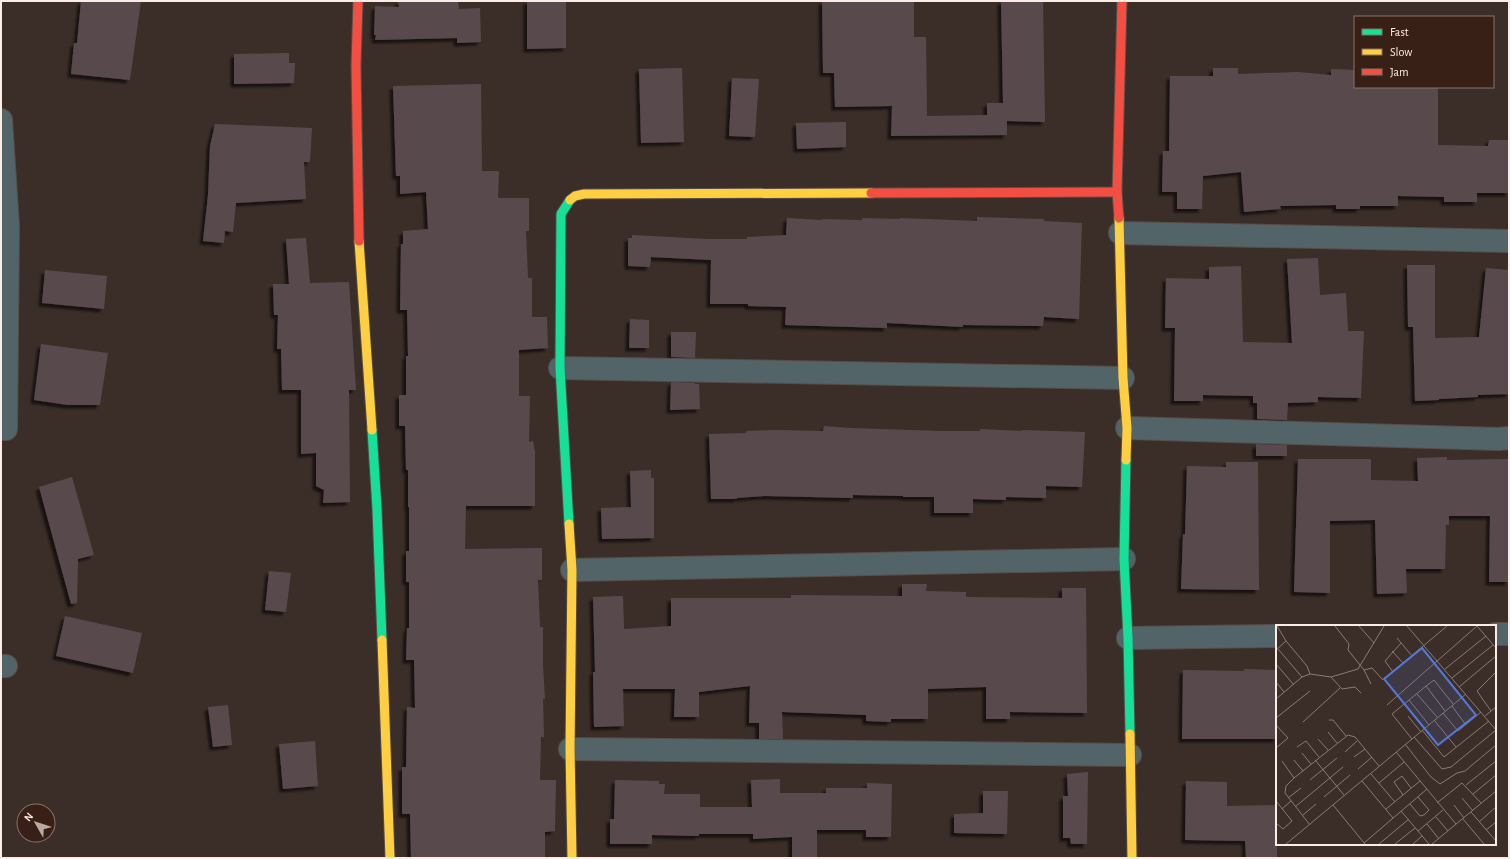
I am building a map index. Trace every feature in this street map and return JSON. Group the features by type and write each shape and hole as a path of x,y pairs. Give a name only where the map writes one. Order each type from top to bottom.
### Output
{"street":[{"path":"358,1 356,65 359,237 377,509 390,858"},
{"path":"1122,1 1117,192 1120,232 1123,378 1127,428 1124,559 1128,638 1132,858"},
{"path":"1,120 4,227 6,429 1,429"},
{"path":"572,858 570,749 572,570 560,368 561,214 568,201 575,195 1117,192"},
{"path":"1120,232 1509,241"},
{"path":"560,368 1123,378"},
{"path":"1127,428 1499,439 1509,438"},
{"path":"572,570 1124,559"},
{"path":"1496,634 1509,634"},
{"path":"1128,638 1276,636"},
{"path":"570,749 1130,755"}],"building":[{"path":"81,1 141,1 130,80 71,74 74,43 77,43"},
{"path":"398,1 458,1 459,9 480,8 481,42 457,43 457,38 375,40 375,6 399,7"},
{"path":"527,1 566,1 566,48 527,49"},
{"path":"822,1 914,1 914,37 926,37 927,116 987,115 987,103 1003,103 1001,1 1043,1 1045,122 1007,121 1007,135 891,136 892,106 835,107 834,73 823,73"},
{"path":"289,53 289,63 295,63 294,83 234,84 234,54"},
{"path":"682,68 684,142 641,143 639,69"},
{"path":"1213,68 1238,68 1238,74 1298,72 1331,75 1331,69 1354,70 1354,88 1438,88 1438,145 1488,146 1489,140 1509,140 1509,193 1477,193 1477,202 1444,202 1444,197 1398,196 1398,206 1360,206 1360,209 1336,209 1336,205 1280,206 1281,209 1244,212 1241,172 1203,176 1202,209 1177,209 1177,192 1162,192 1163,151 1169,151 1170,76 1213,76"},
{"path":"732,78 759,79 755,137 729,136"},
{"path":"481,84 482,171 499,171 498,198 529,198 529,231 526,231 528,278 532,278 532,317 547,317 548,348 519,350 519,396 530,396 529,442 533,441 535,452 535,506 466,506 465,549 542,548 542,580 538,580 540,627 543,627 545,699 543,699 544,737 541,737 540,780 556,780 555,831 545,832 545,858 411,858 410,814 402,814 402,767 406,767 407,707 415,708 414,660 406,660 407,628 409,628 409,582 406,582 406,551 409,551 409,507 405,426 399,426 399,395 406,395 406,356 408,356 407,310 400,310 401,244 403,244 403,231 428,229 426,192 400,194 400,176 396,176 393,86"},
{"path":"846,122 846,147 797,149 796,123"},
{"path":"215,124 312,128 310,162 304,162 306,199 236,203 233,232 225,231 224,243 203,241 208,195 210,146"},
{"path":"977,217 1044,219 1044,221 1082,223 1079,319 1044,317 1043,326 963,325 963,327 887,323 887,328 785,325 786,307 748,306 748,304 710,304 711,260 651,257 650,267 628,266 628,238 632,238 632,235 708,239 747,239 747,237 786,235 787,218 862,220 862,218 900,218 977,221"},
{"path":"306,238 310,283 349,282 356,390 349,390 350,502 323,503 324,490 316,486 316,453 301,454 301,390 282,390 281,349 277,349 278,315 274,315 273,284 289,284 286,239"},
{"path":"1318,258 1320,295 1346,293 1348,331 1364,331 1361,398 1318,397 1318,402 1288,403 1287,420 1257,419 1257,403 1253,403 1253,396 1203,395 1203,401 1174,401 1175,328 1165,328 1166,278 1209,279 1209,267 1241,266 1243,342 1292,343 1287,259"},
{"path":"1407,265 1435,265 1435,338 1479,337 1486,268 1509,270 1509,394 1478,395 1478,397 1415,401 1413,327 1408,327"},
{"path":"45,270 107,276 104,309 42,303"},
{"path":"630,319 649,320 649,348 629,348"},
{"path":"671,332 696,332 695,358 671,357"},
{"path":"41,344 108,353 100,405 68,405 34,400"},
{"path":"671,382 699,384 700,409 670,410"},
{"path":"824,426 941,431 980,431 980,429 1085,432 1082,487 1046,486 1046,498 1006,497 1006,500 973,499 973,513 934,513 934,497 853,495 853,498 765,496 737,499 711,499 709,434 746,433 746,431 775,430 823,431"},
{"path":"1256,444 1287,445 1287,456 1256,456"},
{"path":"1447,457 1447,460 1509,459 1509,582 1489,582 1490,516 1449,516 1449,525 1446,525 1445,569 1406,569 1407,593 1377,594 1375,520 1330,521 1330,593 1294,592 1298,459 1371,459 1371,480 1418,481 1417,458"},
{"path":"1226,462 1258,462 1259,590 1181,589 1183,534 1185,534 1187,466 1226,467"},
{"path":"651,470 651,478 654,478 654,538 602,539 601,508 631,507 630,471"},
{"path":"72,477 94,555 78,559 77,603 71,604 39,487"},
{"path":"269,571 291,573 286,612 265,610"},
{"path":"902,584 927,584 926,591 966,592 966,597 1062,598 1062,588 1086,588 1087,713 1010,712 1010,719 986,719 986,687 928,689 928,719 891,719 891,722 866,721 866,715 782,712 783,739 759,739 759,723 749,723 750,686 699,692 699,717 674,717 675,689 623,689 624,726 594,727 593,672 595,672 593,597 623,596 624,629 671,626 671,598 791,598 791,595 902,596"},
{"path":"65,616 142,633 133,673 56,656"},
{"path":"1244,669 1276,670 1276,739 1182,739 1183,670 1244,671"},
{"path":"228,705 232,745 213,747 208,707"},
{"path":"315,741 318,786 283,789 279,744"},
{"path":"1088,772 1087,844 1071,844 1070,838 1063,838 1063,796 1068,796 1067,774"},
{"path":"780,779 780,793 826,793 826,788 867,788 867,783 892,784 891,837 866,837 866,830 817,830 817,858 792,858 792,837 753,839 753,834 699,834 699,836 652,835 652,844 610,844 610,819 614,819 615,780 659,781 659,784 665,784 664,794 700,794 700,807 752,807 751,780"},
{"path":"1186,781 1227,782 1227,806 1276,805 1277,858 1246,858 1245,841 1185,840"},
{"path":"983,791 1008,791 1007,834 954,833 954,814 983,813"}],"traffic: fast":[{"path":"569,524 560,368 561,214 570,200"},
{"path":"372,430 377,509 382,640"},
{"path":"1126,460 1124,559 1128,638 1130,734"}],"traffic: slow":[{"path":"570,200 575,196 584,194 871,193"},
{"path":"1119,218 1123,378 1127,428 1126,460"},
{"path":"359,241 372,430"},
{"path":"569,524 572,570 570,749 572,858"},
{"path":"382,640 390,858"},
{"path":"1130,734 1132,858"}],"traffic: jam":[{"path":"358,1 356,65 359,241"},
{"path":"1119,218 1117,192 1122,1"},
{"path":"871,193 1117,192"}]}
